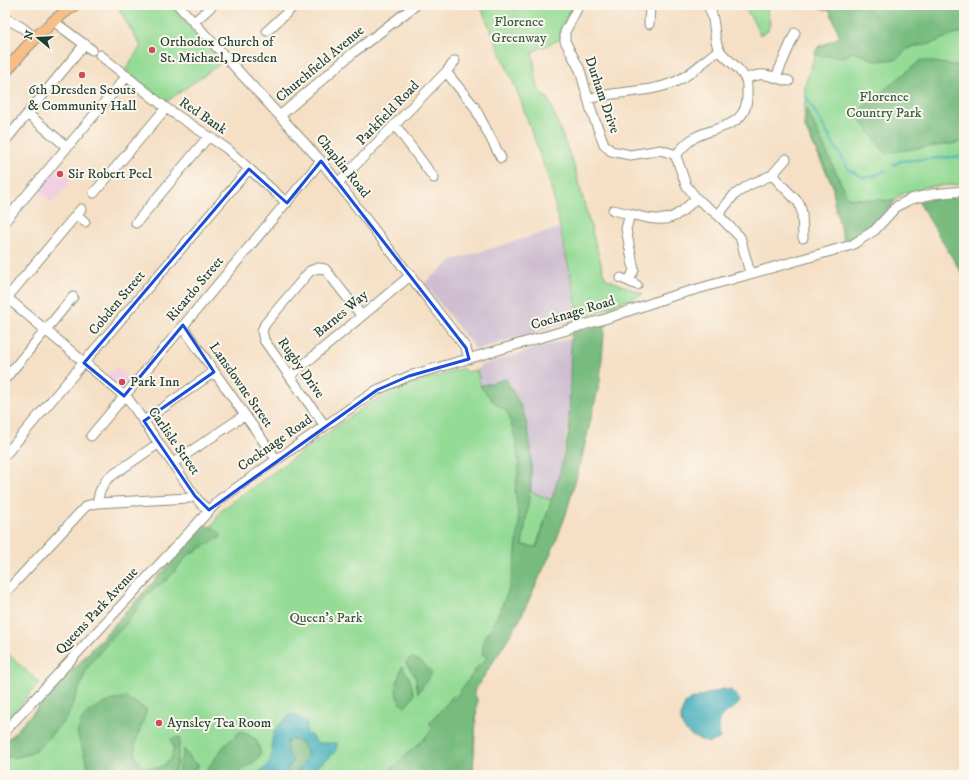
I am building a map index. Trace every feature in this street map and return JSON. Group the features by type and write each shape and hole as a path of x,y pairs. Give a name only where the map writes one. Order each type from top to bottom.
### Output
{"main road":[{"path":"5,73 20,53 34,38 52,21 74,5"}],"street":[{"name":"Chaplin Road","path":"178,5 280,115 339,182 466,348 469,359"},
{"path":"194,22 213,5"},
{"path":"267,31 295,5"},
{"name":"Churchfield Avenue","path":"280,115 354,52 416,5"},
{"name":"Durham Drive","path":"580,5 565,32 565,41 580,70 588,99 604,144 611,151 630,155 661,150 676,157"},
{"path":"649,24 650,5"},
{"path":"707,5 714,24 719,50 733,63 746,79 747,100 742,113 734,122 722,129 694,138 676,157 686,185 696,198 718,214 740,237 750,273"},
{"path":"5,18 23,28 34,38"},
{"name":"Red Bank","path":"52,21 127,76 166,108 226,148 287,203"},
{"path":"776,78 795,32"},
{"path":"5,141 28,114 92,50"},
{"path":"588,99 615,92 654,89 680,80 719,50"},
{"name":"Parkfield Road","path":"339,182 455,61"},
{"path":"446,72 474,106 501,158"},
{"path":"746,79 756,75 765,74 789,81"},
{"path":"5,221 67,147 102,111 127,76"},
{"path":"94,193 111,180 127,146 166,108"},
{"path":"28,114 67,147"},
{"path":"395,125 434,178"},
{"path":"141,222 208,137"},
{"path":"718,214 734,195 749,185 772,175 786,159"},
{"name":"Ricardo Street","path":"91,436 321,161"},
{"name":"Cobden Street","path":"5,455 249,169"},
{"path":"772,175 799,203 802,213 800,234"},
{"name":"Cocknage Road","path":"209,510 219,500 276,459 377,390 408,376 578,327 669,297 750,273 852,245 875,230 897,206 911,200 933,194 964,191"},
{"path":"613,210 650,220 672,218 685,210 696,198"},
{"path":"6,298 78,212 84,222"},
{"path":"629,281 634,270 626,229 630,214"},
{"name":"Rugby Drive","path":"325,426 264,340 262,331 265,324 310,271 318,268 325,269 361,315"},
{"name":"Barnes Way","path":"290,376 361,315 411,275"},
{"name":"Carlisle Street","path":"6,298 124,396 159,443 200,504 209,510"},
{"path":"5,379 71,303"},
{"name":"Lansdowne Street","path":"182,326 276,459"},
{"path":"144,422 214,372"},
{"path":"173,463 245,415"},
{"path":"97,503 100,491 107,479 159,443"},
{"path":"5,593 86,506 97,503 190,498 195,496"},
{"name":"Queens Park Avenue","path":"5,731 209,510"}],"highlighted area":[{"path":"321,161 466,348 469,359 409,376 377,390 209,510 195,496 144,421 214,372 183,325 124,396 84,363 249,169 287,203"}],"shaded area":[{"path":"57,166 73,178 52,203 37,190"},
{"path":"559,228 580,318 476,350 424,283 453,260"},
{"path":"575,337 573,396 560,472 552,500 531,492 531,446 523,412 506,379 480,386 477,370 481,365"},
{"path":"116,367 131,380 123,389 107,376"}],"green space":[{"path":"124,5 171,5 221,63 166,102 125,70 141,46 119,10"},
{"name":"Florence Greenway","path":"480,5 575,5 561,30 561,39 532,52 538,88 543,96 548,98 574,166 605,278 643,294 580,318 550,183 519,96"},
{"path":"743,5 766,5 770,23 768,30 760,35"},
{"name":"Florence Country Park","path":"814,5 964,5 964,184 926,187 900,195 890,207 855,237 844,241 834,202 833,186 804,126 805,85 818,47 840,37 830,11"},
{"path":"814,5 964,5 964,32 954,34 930,44 907,49 897,59 876,61 853,52 844,57 814,55 818,47 840,37 830,11"},
{"path":"921,60 964,67 964,142 885,153 856,113"},
{"path":"806,108 848,198 895,201 867,230 844,241 834,202 833,186 806,127"},
{"path":"964,197 964,227 962,228 964,235 964,277 918,201"},
{"path":"605,324 600,381 581,461 566,514 555,544 520,619 474,692 477,700 473,770 467,775 384,775 424,739 434,727 429,724 454,695 451,699 453,701 479,665 481,665 487,657 482,654 484,639 494,623 509,589 515,561 519,523 515,490 519,468 516,442 508,413 493,401 480,386 506,379 523,412 528,428 530,444 531,478 522,545 537,547 560,472 569,431 571,333"},
{"name":"Queen's Park","path":"463,368 467,372 477,370 481,386 506,379 523,412 531,446 531,492 552,500 528,569 520,619 474,692 477,700 473,770 467,775 5,775 5,743 7,740 129,610 210,528 223,509 365,406 398,389"},
{"path":"204,526 211,527 218,531 221,534 220,538 188,555 169,578 148,593 126,624 108,642 88,667 67,718 40,747 30,754 13,758 5,756 5,742 11,738"},
{"path":"5,651 39,683 5,723"},
{"path":"413,658 422,662 432,673 418,693 415,676 406,663 409,659"},
{"path":"402,666 410,679 414,695 405,707 400,703 396,693"},
{"path":"126,697 147,710 135,745 137,759 142,765 149,768 158,768 165,764 171,758 173,750 171,739 180,737 177,763 173,775 95,775 88,766 77,733 82,720 87,714 97,707"},
{"path":"241,731 256,739 261,753 258,759 235,775 211,775 207,769 225,745"},
{"path":"292,739 303,745 306,749 307,757 294,775 286,775 285,773 292,760 287,751 287,742"},
{"path":"184,749 192,761 199,765 189,775 177,775"}],"water":[{"path":"722,689 731,690 740,700 737,705 721,717 719,725 719,739 709,743 692,736 684,729 682,724 681,719 684,705 687,701"},
{"path":"291,714 298,716 307,723 306,731 318,743 337,743 334,753 317,766 311,775 294,775 305,761 307,753 303,745 297,740 292,739 287,742 287,751 293,762 287,769 286,775 255,775 269,763 272,752 273,735 277,727"}],"waterway":[{"path":"805,95 849,170 865,178 874,176 886,170"},
{"path":"893,165 901,161 964,156"}],"place":[{"name":"Orthodox Church of St. Michael, Dresden","path":"152,50"},
{"name":"6th Dresden Scouts & Community Hall","path":"82,75"},
{"name":"Sir Robert Peel","path":"60,174"},
{"name":"Park Inn","path":"122,382"},
{"name":"Aynsley Tea Room","path":"159,723"}]}
